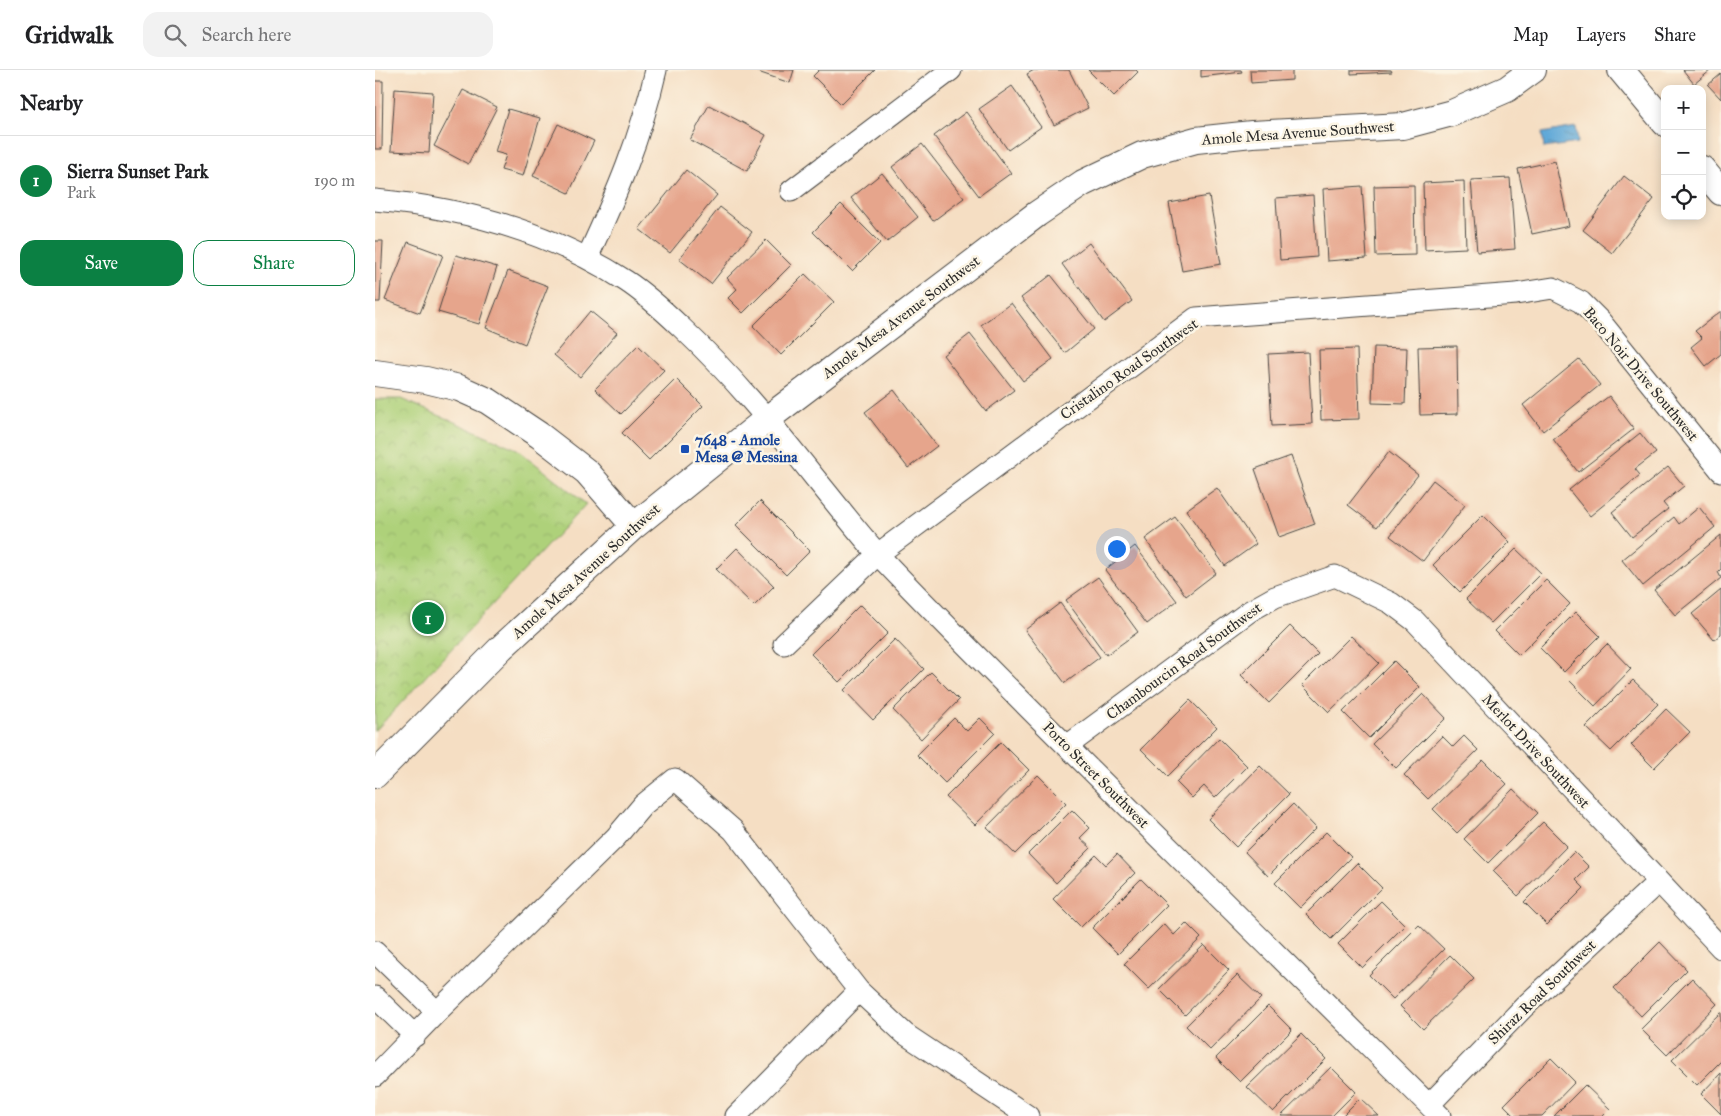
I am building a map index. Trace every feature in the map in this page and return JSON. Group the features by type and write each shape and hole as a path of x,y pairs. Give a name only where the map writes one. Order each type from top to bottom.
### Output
{"street":[{"path":"587,258 629,163 645,116 657,70"},
{"name":"Amole Mesa Avenue Southwest","path":"375,775 501,648 634,526 767,419 1037,214 1083,182 1142,155 1196,140 1252,134 1403,126 1452,113 1507,89 1533,70"},
{"path":"1621,70 1661,118"},
{"path":"791,191 944,72"},
{"path":"1706,174 1721,192"},
{"name":"Porto Street Southwest","path":"375,200 446,209 497,221 541,238 587,258 628,282 671,318 713,357 767,419 878,554 1067,746 1434,1110"},
{"name":"Baco Noir Drive Southwest","path":"1553,288 1581,302 1601,322 1721,471"},
{"name":"Cristalino Road Southwest","path":"784,644 878,554 1196,318 1516,294 1553,288"},
{"path":"375,373 426,380 459,388 488,400 539,435 587,472 634,526"},
{"name":"Chambourcin Road Southwest","path":"1067,746 1250,611 1275,597 1335,576"},
{"name":"Merlot Drive Southwest","path":"1335,576 1391,603 1415,622 1721,948"},
{"path":"375,1076 437,1012 617,837 643,805 675,780 733,830 859,991 905,1034 1028,1116"},
{"name":"Shiraz Road Southwest","path":"1434,1110 1524,1006 1658,882"},
{"path":"375,952 437,1012"},
{"path":"736,1116 859,991"},
{"path":"375,997 415,1036"}],"green space":[{"path":"375,399 401,399 517,449 586,504 375,731"}],"water":[{"path":"1576,127 1578,143 1544,148 1542,133"}],"building":[{"path":"752,70 794,70 790,83"},
{"path":"819,70 875,70 841,104 813,76"},
{"path":"1034,70 1069,70 1088,108 1054,125 1027,74"},
{"path":"1088,70 1136,70 1138,72 1114,96"},
{"path":"1201,70 1241,70 1242,72 1201,77"},
{"path":"1250,70 1292,70 1292,80 1251,83"},
{"path":"1351,70 1391,70 1392,72 1351,74"},
{"path":"1683,70 1711,70 1694,84"},
{"path":"1721,74 1721,99 1708,85"},
{"path":"375,81 383,81 382,149 375,149"},
{"path":"1012,86 1041,127 1008,150 979,109"},
{"path":"395,89 433,92 429,153 391,151"},
{"path":"463,90 497,107 468,164 434,146"},
{"path":"709,105 766,135 747,171 690,140"},
{"path":"508,109 540,118 523,176 501,170 506,155 495,152"},
{"path":"966,112 1011,173 979,196 934,136"},
{"path":"558,124 594,141 569,193 533,176"},
{"path":"922,144 964,198 933,221 892,167"},
{"path":"1555,161 1569,226 1532,234 1518,169"},
{"path":"686,170 717,195 670,253 639,229"},
{"path":"882,173 918,217 887,242 851,198"},
{"path":"1624,176 1654,199 1612,253 1583,230"},
{"path":"1510,178 1515,249 1477,252 1471,180"},
{"path":"1464,181 1466,248 1425,250 1423,183"},
{"path":"1414,185 1415,255 1376,256 1374,186"},
{"path":"1362,186 1367,258 1327,261 1323,189"},
{"path":"1313,195 1317,257 1280,260 1276,198"},
{"path":"1209,196 1221,264 1182,271 1169,203"},
{"path":"841,204 880,243 852,271 813,232"},
{"path":"720,207 752,232 711,284 679,259"},
{"path":"766,240 791,265 743,313 728,298 737,289 727,278"},
{"path":"375,241 383,241 380,302 375,302"},
{"path":"408,242 443,255 420,313 385,300"},
{"path":"1089,243 1132,301 1104,322 1062,264"},
{"path":"456,255 497,267 479,324 438,312"},
{"path":"508,271 548,286 525,344 486,328"},
{"path":"805,274 834,302 781,355 753,326"},
{"path":"1051,275 1094,329 1065,353 1021,298"},
{"path":"1011,303 1053,359 1023,381 981,325"},
{"path":"590,311 617,333 580,377 554,355"},
{"path":"1721,311 1721,354 1706,366 1691,347 1702,338 1695,331"},
{"path":"970,334 1014,390 986,411 943,355"},
{"path":"638,345 664,370 621,414 595,389"},
{"path":"1457,346 1458,414 1420,415 1418,347"},
{"path":"1374,347 1407,348 1405,404 1372,403"},
{"path":"1357,349 1359,419 1321,420 1319,350"},
{"path":"1308,352 1312,424 1272,426 1268,354"},
{"path":"1579,359 1600,385 1543,431 1523,405"},
{"path":"676,379 703,406 649,460 622,433"},
{"path":"894,390 937,446 908,468 865,412"},
{"path":"1609,396 1634,429 1578,472 1553,439"},
{"path":"1640,433 1656,453 1635,469 1640,475 1590,516 1569,490"},
{"path":"1389,452 1418,475 1377,527 1348,505"},
{"path":"1291,456 1315,524 1279,537 1255,469"},
{"path":"1668,467 1684,486 1663,503 1668,509 1632,537 1612,512"},
{"path":"1433,480 1465,505 1423,561 1390,536"},
{"path":"1217,488 1256,544 1225,566 1186,510"},
{"path":"760,501 810,551 786,575 736,525"},
{"path":"1699,507 1715,527 1643,586 1622,560 1674,517 1679,524"},
{"path":"1483,515 1510,542 1460,592 1433,565"},
{"path":"1175,517 1216,573 1186,596 1145,539"},
{"path":"1721,535 1721,569 1718,572 1721,578 1675,615 1654,590"},
{"path":"1135,546 1177,601 1147,624 1105,570"},
{"path":"737,548 774,586 754,606 716,569"},
{"path":"1516,549 1541,573 1491,623 1466,599"},
{"path":"1098,577 1138,632 1106,655 1066,600"},
{"path":"1546,580 1570,604 1519,655 1495,631"},
{"path":"1721,590 1721,634 1714,640 1692,614"},
{"path":"1060,603 1100,657 1065,683 1025,630"},
{"path":"860,605 888,633 839,682 811,654"},
{"path":"1576,612 1600,636 1564,672 1540,648"},
{"path":"1290,626 1318,654 1269,703 1241,675"},
{"path":"1351,636 1379,663 1329,712 1302,685"},
{"path":"895,639 924,669 873,720 844,690"},
{"path":"1607,644 1631,669 1595,706 1570,681"},
{"path":"1394,661 1420,687 1369,738 1343,712"},
{"path":"931,672 959,700 921,739 893,710"},
{"path":"1633,680 1658,704 1611,751 1586,727"},
{"path":"1423,694 1446,718 1396,768 1372,744"},
{"path":"1190,700 1217,727 1168,776 1141,749"},
{"path":"1666,709 1690,732 1654,768 1631,745"},
{"path":"954,718 967,731 980,718 995,733 945,783 917,755"},
{"path":"1442,736 1453,747 1464,736 1478,750 1428,799 1404,775"},
{"path":"1219,738 1247,766 1215,798 1204,786 1192,798 1176,782"},
{"path":"1001,742 1029,770 975,825 946,797"},
{"path":"1483,760 1507,784 1457,833 1433,809"},
{"path":"1260,766 1289,794 1236,847 1208,819"},
{"path":"1038,775 1066,803 1015,854 987,827"},
{"path":"1513,789 1538,813 1488,863 1464,839"},
{"path":"1293,804 1316,828 1268,876 1245,852"},
{"path":"1072,810 1090,828 1080,838 1091,848 1056,883 1028,854"},
{"path":"1543,822 1567,846 1518,896 1493,871"},
{"path":"1326,832 1351,857 1300,908 1275,883"},
{"path":"1574,852 1589,867 1576,880 1584,888 1547,925 1524,902"},
{"path":"1117,854 1135,873 1081,927 1053,899 1096,855 1106,865"},
{"path":"1357,863 1382,888 1331,939 1306,914"},
{"path":"1141,879 1167,905 1118,954 1092,928"},
{"path":"1381,901 1405,925 1362,968 1338,944"},
{"path":"1186,923 1201,938 1149,989 1124,964 1164,924 1174,935"},
{"path":"1419,925 1444,949 1393,999 1369,975"},
{"path":"1660,942 1687,970 1641,1016 1614,988"},
{"path":"1204,945 1229,970 1185,1015 1159,989"},
{"path":"1450,955 1474,979 1423,1029 1400,1006"},
{"path":"1237,975 1261,998 1210,1050 1186,1026"},
{"path":"1692,978 1717,1004 1667,1055 1641,1029"},
{"path":"1268,1006 1292,1030 1240,1082 1216,1058"},
{"path":"1721,1012 1721,1061 1697,1085 1672,1060"},
{"path":"1301,1034 1326,1059 1273,1112 1247,1087"},
{"path":"1551,1058 1575,1082 1542,1116 1515,1116 1504,1105"},
{"path":"1331,1067 1356,1092 1332,1116 1281,1116"},
{"path":"1721,1073 1721,1114 1701,1094"},
{"path":"1585,1085 1610,1109 1603,1116 1554,1116"},
{"path":"1360,1098 1379,1116 1342,1116"}],"place":[{"name":"7648 - Amole Mesa @ Messina","path":"685,449"},
{"name":"Sierra Sunset Park","path":"428,618"}]}
